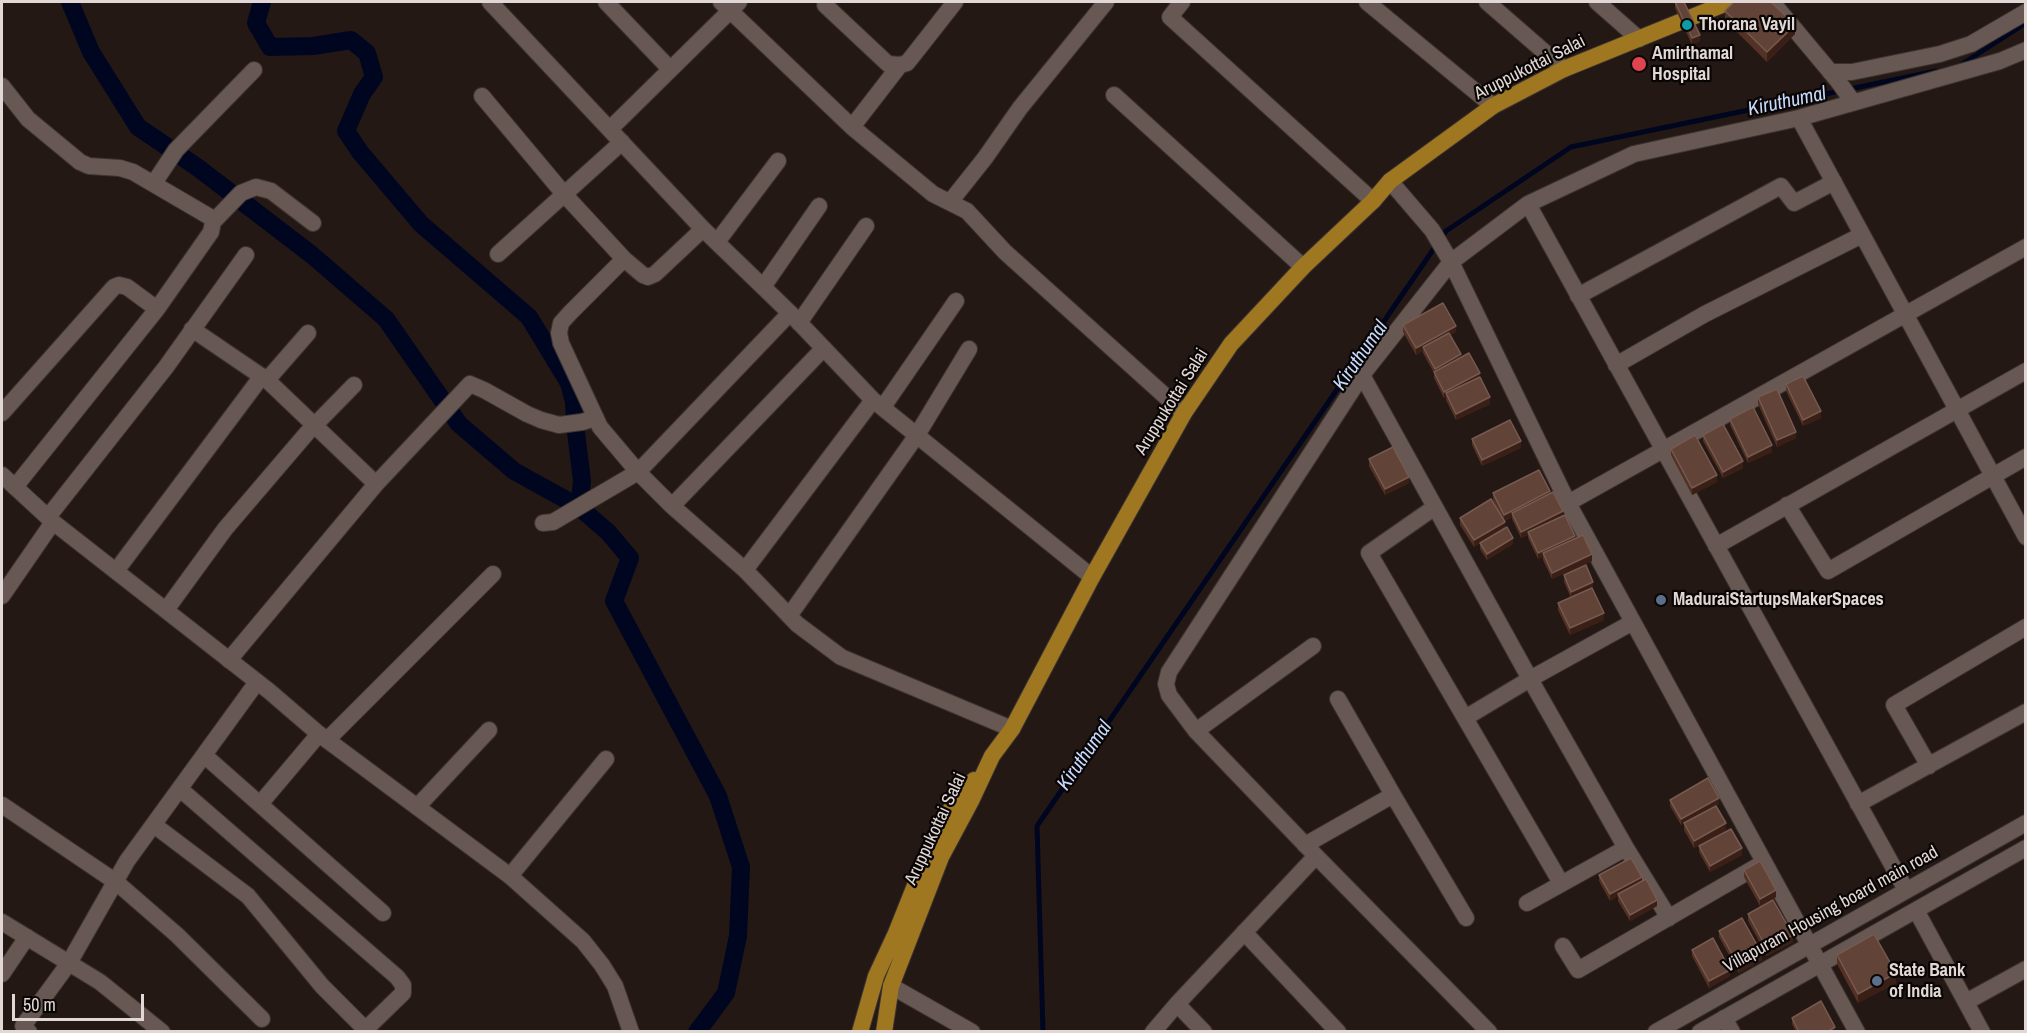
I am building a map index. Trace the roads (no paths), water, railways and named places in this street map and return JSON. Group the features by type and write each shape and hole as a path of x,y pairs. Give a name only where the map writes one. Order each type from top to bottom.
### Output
{"main road":[{"name":"Aruppukottai Salai","path":"884,1032 891,986 942,857 992,756 1012,729 1092,577 1184,413 1231,344 1303,267 1373,201 1390,181 1493,106 1564,69 1729,2"},
{"path":"860,1032 876,976 932,843 952,807 992,756"}],"street":[{"path":"490,2 704,229 878,404 1092,577"},
{"path":"606,2 670,69"},
{"path":"825,2 888,64 900,65 907,63 955,2"},
{"path":"950,202 1020,108 1106,2"},
{"path":"1182,2 1170,16 1373,201"},
{"path":"1367,2 1493,106"},
{"path":"1487,2 1564,69"},
{"path":"1597,2 1639,39"},
{"path":"1772,2 1842,88"},
{"path":"610,129 730,4 852,127 933,194 967,212 1005,252 1184,413"},
{"path":"1489,1032 1196,731 1169,695 1166,684 1169,672 1362,375 1447,257 1528,204 1634,154 1799,118 1842,88 1852,72 1940,54 1971,44 2025,12"},
{"path":"1842,88 2000,61 2025,50"},
{"path":"852,127 900,65"},
{"path":"154,183 176,150 254,70"},
{"path":"2,86 28,118 80,162 89,166 120,168 133,172 210,217 213,222"},
{"path":"1114,95 1303,267"},
{"path":"482,96 564,194 636,270 648,277 655,274 704,229"},
{"path":"1799,118 2025,537"},
{"path":"498,254 622,142"},
{"path":"717,242 778,161"},
{"path":"1390,181 1432,230 1447,257 1568,503 1857,1032"},
{"path":"1578,296 1781,186 1794,203 1834,182"},
{"path":"15,487 157,309 211,232 213,222 241,193 250,188 263,188 271,191 313,223"},
{"path":"1528,204 1906,890"},
{"path":"763,287 819,206"},
{"path":"543,523 553,522 638,472 794,318 866,226"},
{"path":"1616,365 1705,314 1862,235"},
{"path":"1568,503 2025,247"},
{"path":"2,596 51,519 166,367 246,255"},
{"path":"624,259 561,323 559,333 561,343 589,420 600,427 638,472 672,506 745,570 789,616 841,657 886,678 1012,729"},
{"path":"2,412 114,287 119,285 127,287 157,309"},
{"path":"745,570 957,301"},
{"path":"192,330 264,378 376,484"},
{"path":"116,571 264,378 308,333"},
{"path":"672,506 822,349"},
{"path":"789,616 917,435 969,349"},
{"path":"1716,546 2025,371"},
{"path":"1362,375 1530,679 1668,918"},
{"path":"229,660 376,484 467,385 472,384 527,414 559,425 589,420"},
{"path":"166,610 225,529 315,425 354,385"},
{"path":"1787,506 1828,571 2025,457"},
{"path":"2,475 51,519 323,737 510,876 583,941 602,965 615,986 631,1032"},
{"path":"1435,507 1369,553 1561,883"},
{"path":"260,804 323,737 493,574"},
{"path":"1465,718 1633,622"},
{"path":"1929,766 1894,705 2025,627"},
{"path":"1196,731 1313,646"},
{"path":"29,1032 23,1026 69,963 128,861 257,682"},
{"path":"1338,699 1466,918"},
{"path":"1858,804 2025,712"},
{"path":"417,807 489,730"},
{"path":"204,755 383,913"},
{"path":"510,876 606,759"},
{"path":"154,825 248,896 322,986 367,1030 398,1000 403,993 403,985 397,977 180,789"},
{"path":"1153,1032 1176,1004 1244,932 1311,850 1393,795"},
{"path":"2,805 116,882 177,935 262,1019"},
{"name":"Villapuram Housing board main road","path":"1656,1032 2025,823"},
{"path":"1527,903 1626,848"},
{"path":"1700,1032 1728,1025 1821,963 2025,848"},
{"path":"1563,946 1578,970 1764,863"},
{"path":"1916,910 1982,1032"},
{"path":"2,922 100,982 162,1032"},
{"path":"1244,932 1338,1032"},
{"path":"2,974 27,937"},
{"path":"1966,1002 2025,969"},
{"path":"891,986 972,1032"},
{"path":"1176,1004 1204,1032"}],"waterway":[{"path":"70,2 91,52 138,127 197,167 312,255 386,319 459,424 514,471 579,507"},
{"path":"262,2 256,23 270,47 313,46 351,40 367,53 374,77 362,94 346,131 360,152 421,224 529,317 569,383 574,402 582,481 579,507 608,532 630,558 614,601 718,796 741,867 738,936 726,993 697,1032"},
{"name":"Kiruthumal","path":"1959,66 2026,23"},
{"name":"Kiruthumal","path":"1043,1032 1037,826 1446,231 1571,147 1936,71"}],"place":[{"name":"Thorana Vayil","path":"1687,25"},
{"name":"Amirthamal Hospital","path":"1639,64"},
{"name":"MaduraiStartupsMakerSpaces","path":"1661,600"},
{"name":"State Bank of India","path":"1877,981"}]}
